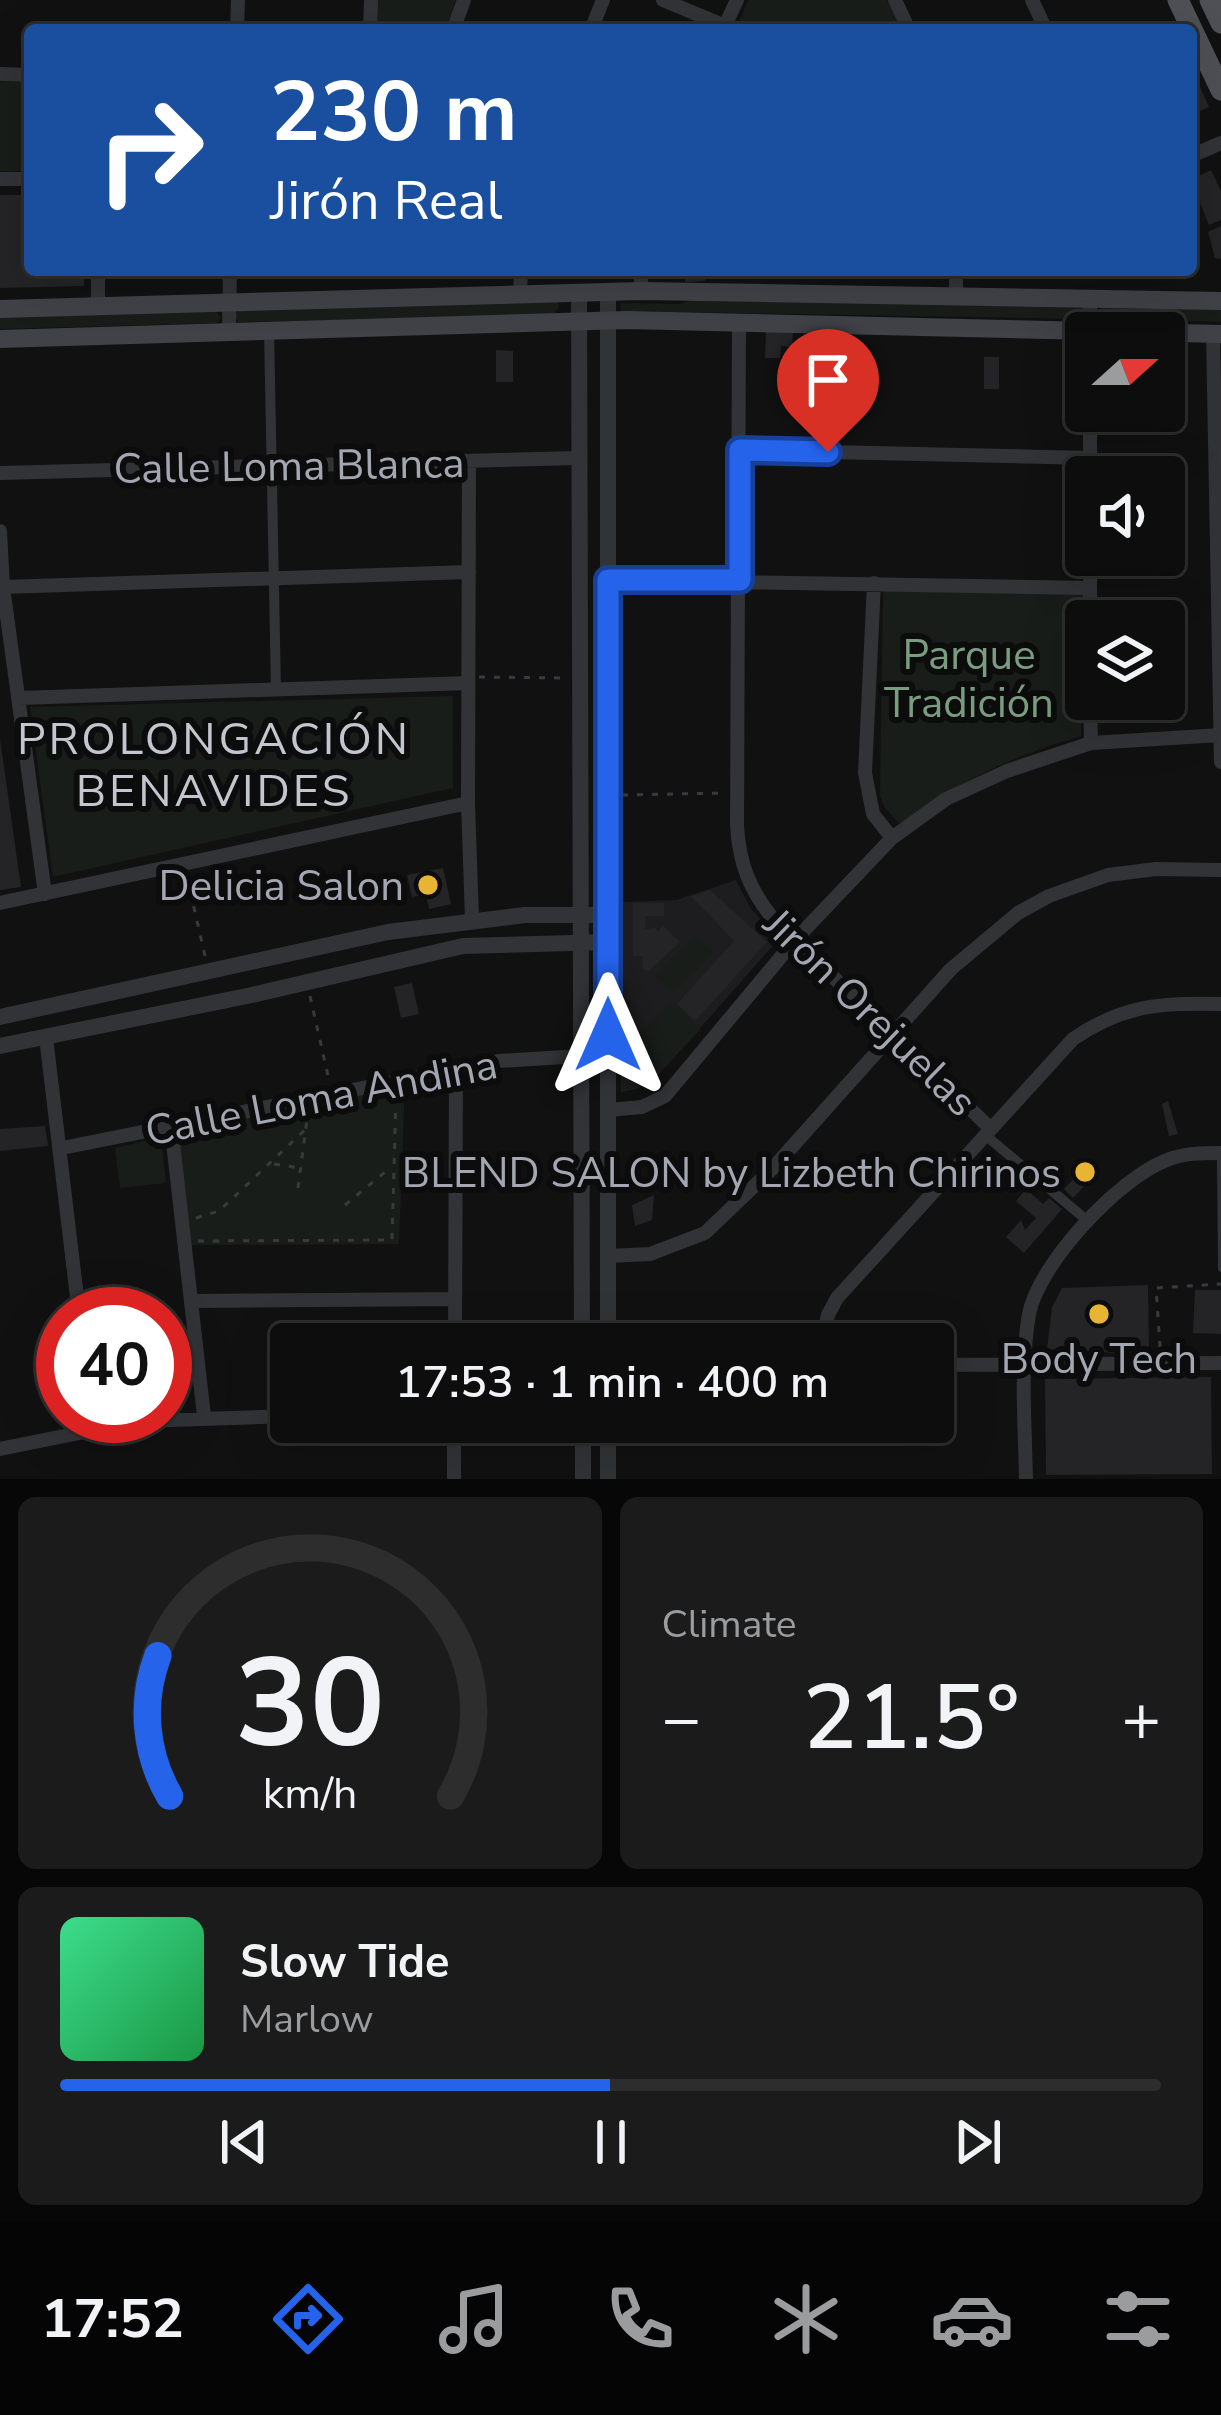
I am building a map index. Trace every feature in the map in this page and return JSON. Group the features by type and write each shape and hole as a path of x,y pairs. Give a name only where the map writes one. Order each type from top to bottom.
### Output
{"main road":[{"path":"1210,0 1221,23"},
{"path":"1197,40 1221,90"},
{"path":"0,309 608,292 641,280 1221,301"},
{"path":"0,339 609,320 1065,331"},
{"path":"1185,333 1217,334"}],"street":[{"path":"663,0 715,24"},
{"path":"98,276 98,305"},
{"path":"229,331 230,276"},
{"path":"520,294 521,276"},
{"path":"956,276 956,294"},
{"path":"608,292 608,1323"},
{"path":"579,293 582,1323"},
{"path":"1090,298 1090,312"},
{"name":"Jirón Orejuelas","path":"739,321 742,869 760,903 987,1131"},
{"path":"269,330 276,690"},
{"path":"1217,334 1221,762"},
{"path":"740,450 1065,457"},
{"name":"Calle Loma Blanca","path":"0,473 578,458"},
{"path":"469,460 472,920"},
{"path":"0,531 3,618 19,698 45,893"},
{"path":"3,587 469,572"},
{"path":"1090,576 1090,600"},
{"path":"608,580 1090,588"},
{"path":"874,584 865,773 873,814 892,838"},
{"path":"19,698 468,680"},
{"path":"1090,720 1091,743"},
{"path":"608,1110 642,1107 665,1096 795,940 892,838 961,791 1091,743 1220,735"},
{"path":"0,902 468,803"},
{"path":"609,1256 650,1254 705,1233 773,1168 983,938 1049,896 1133,871 1221,870"},
{"path":"0,1017 388,932 472,920 608,915"},
{"path":"0,1046 463,946 608,942"},
{"path":"826,1323 837,1298 1073,1039 1113,1014 1170,1003 1221,1004"},
{"path":"46,1037 76,1287"},
{"name":"Calle Loma Andina","path":"62,1148 498,1060 581,1056"},
{"path":"455,1323 456,1069"},
{"path":"171,1125 189,1287"},
{"path":"987,1131 1089,1222"},
{"path":"1025,1479 1025,1365 1036,1287 1089,1222 1145,1171 1168,1159 1220,1153"},
{"path":"192,1301 455,1298"},
{"path":"192,1310 204,1416"},
{"path":"954,1365 1221,1363"},
{"path":"192,1417 270,1416"},
{"path":"0,1449 36,1439"},
{"path":"454,1443 454,1479"},
{"path":"583,1443 583,1479"},
{"path":"608,1443 608,1479"}],"lane":[{"path":"1220,1153 1221,1269"}],"path":[{"path":"468,680 579,678"},
{"path":"608,796 738,793"},
{"path":"184,864 209,972"},
{"path":"307,982 332,1093"},
{"path":"184,1241 392,1240 397,1086"},
{"path":"298,1188 308,1106"},
{"path":"182,1222 219,1211 309,1126"},
{"path":"272,1163 302,1168"},
{"path":"345,1205 394,1166"},
{"path":"1160,1364 1156,1288 1221,1284"}],"shaded area":[{"path":"736,880 749,906 778,940 656,1078 621,1092 621,902 676,900"}],"green space":[{"path":"376,0 456,0 447,24 376,24"},
{"path":"748,0 887,0 898,24 738,24"},
{"path":"0,82 24,82 24,171 0,171"},
{"path":"557,299 559,307 553,316 238,322 235,317 238,311"},
{"path":"694,299 1084,307 1086,312 1065,312 1065,319 621,311 621,303 680,304"},
{"path":"1102,305 1221,307 1221,322 1185,321 1185,312 1102,312"},
{"path":"214,308 221,318 217,323 0,329 0,316"},
{"name":"Parque Tradición","path":"883,587 1085,592 1085,600 1065,600 1065,720 1081,720 1081,736 986,772 901,825 880,796"},
{"path":"453,696 453,788 53,877 30,707"},
{"path":"694,935 713,953 674,993 655,975"},
{"path":"671,1002 700,1030 660,1072 631,1044"},
{"path":"405,1085 399,1244 190,1245 177,1129"},
{"path":"161,1137 166,1183 120,1188 115,1148"}],"building":[{"path":"1197,88 1209,107 1197,112"},
{"path":"1211,170 1221,191 1221,220 1209,225 1197,195 1197,177"},
{"path":"0,195 24,195 24,276 84,276 84,286 0,288"},
{"path":"1221,226 1221,259 1215,258 1208,232"},
{"path":"686,276 705,276 705,281 685,282"},
{"path":"766,332 793,332 792,347 781,346 780,358 765,358"},
{"path":"496,350 513,351 513,382 496,382"},
{"path":"984,357 999,357 999,389 984,389"},
{"path":"0,739 21,887 0,890"},
{"name":"Delicia Salon","path":"443,868 451,904 429,909 426,894 412,897 407,875"},
{"path":"710,890 767,942 695,1021 677,1004 734,941 691,896"},
{"path":"633,903 664,903 664,916 645,916 645,930 655,927 658,931 663,926 680,942 649,971 643,969 643,956 633,956"},
{"path":"412,983 419,1014 401,1018 394,987"},
{"path":"1168,1101 1178,1134 1169,1136 1162,1104"},
{"path":"45,1126 48,1146 0,1151 0,1129"},
{"path":"1076,1176 1086,1184 1073,1198 1064,1189"},
{"path":"1026,1189 1043,1204 1049,1198 1062,1209 1024,1253 1006,1237 1021,1220 1025,1230 1036,1218 1016,1201"},
{"path":"654,1195 652,1220 635,1226 632,1205"},
{"name":"Body Tech","path":"1148,1285 1149,1355 1047,1349 1052,1307 1062,1288"},
{"path":"1195,1290 1221,1290 1221,1334 1193,1333"},
{"path":"1211,1377 1212,1474 1046,1475 1045,1379"}],"place":[{"name":"Delicia Salon","path":"428,885"},
{"name":"BLEND SALON by Lizbeth Chirinos","path":"1085,1172"},
{"name":"Body Tech","path":"1099,1314"}],"district":[{"name":"PROLONGACIÓN BENAVIDES","path":"214,764"}],"route":[{"path":"608,1035 608,580 740,580 740,450 828,452"}]}
